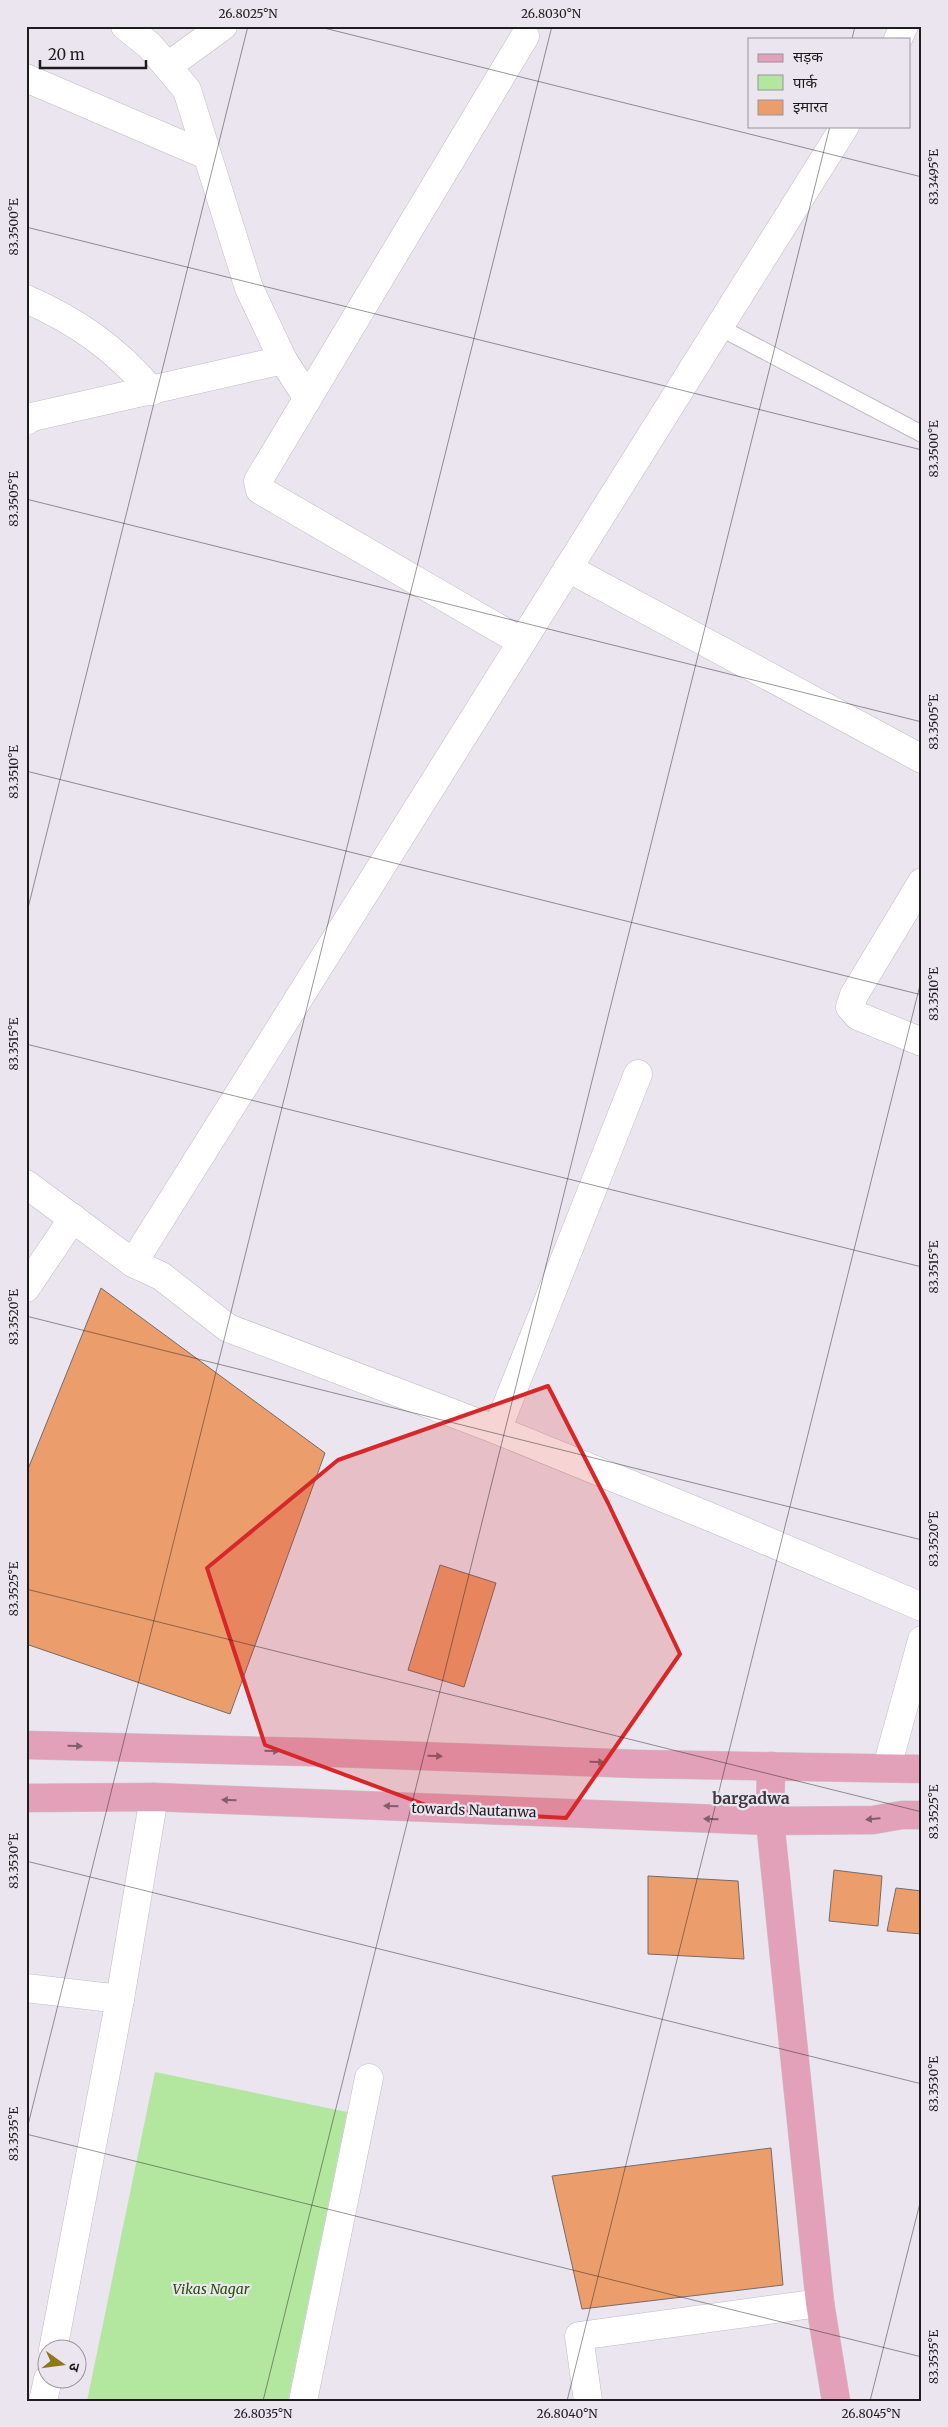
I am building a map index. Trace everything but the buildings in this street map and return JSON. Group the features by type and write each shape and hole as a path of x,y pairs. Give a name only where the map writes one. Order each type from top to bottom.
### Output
{"main road":[{"path":"26,1744 318,1752 638,1764 922,1769"},
{"path":"771,1766 770,1822 820,2303 836,2401"},
{"name":"towards Nautanwa","path":"26,1798 154,1797 770,1822 915,1819"}],"street":[{"path":"125,26 150,46 187,90 206,155 223,200 250,288 282,360 307,397"},
{"path":"168,66 212,36 223,26"},
{"path":"898,38 904,26"},
{"path":"522,642 260,490 258,482 260,474 525,36"},
{"path":"26,78 206,155"},
{"path":"133,1263 844,128"},
{"path":"26,299 44,307 94,336 128,363 152,391"},
{"path":"26,421 32,416 152,391 282,360"},
{"path":"568,568 922,759"},
{"path":"922,882 854,995 850,1007 858,1016 922,1042"},
{"path":"497,1430 638,1074"},
{"path":"26,1184 133,1263 161,1276 228,1328 497,1430 720,1521 922,1607"},
{"path":"26,1288 73,1218"},
{"path":"887,1768 922,1640"},
{"path":"55,2340 120,2000 154,1797"},
{"path":"26,1988 120,2000"},
{"path":"303,2401 369,2078"},
{"path":"588,2401 579,2336 820,2303"}],"lane":[{"path":"719,327 922,434"}],"highlighted area":[{"path":"548,1386 608,1503 680,1654 566,1818 442,1811 265,1745 207,1568 338,1460"}],"green space":[{"name":"Vikas Nagar","path":"155,2072 347,2112 288,2401 87,2401"}],"district":[{"name":"bargadwa","path":"751,1798"}]}
